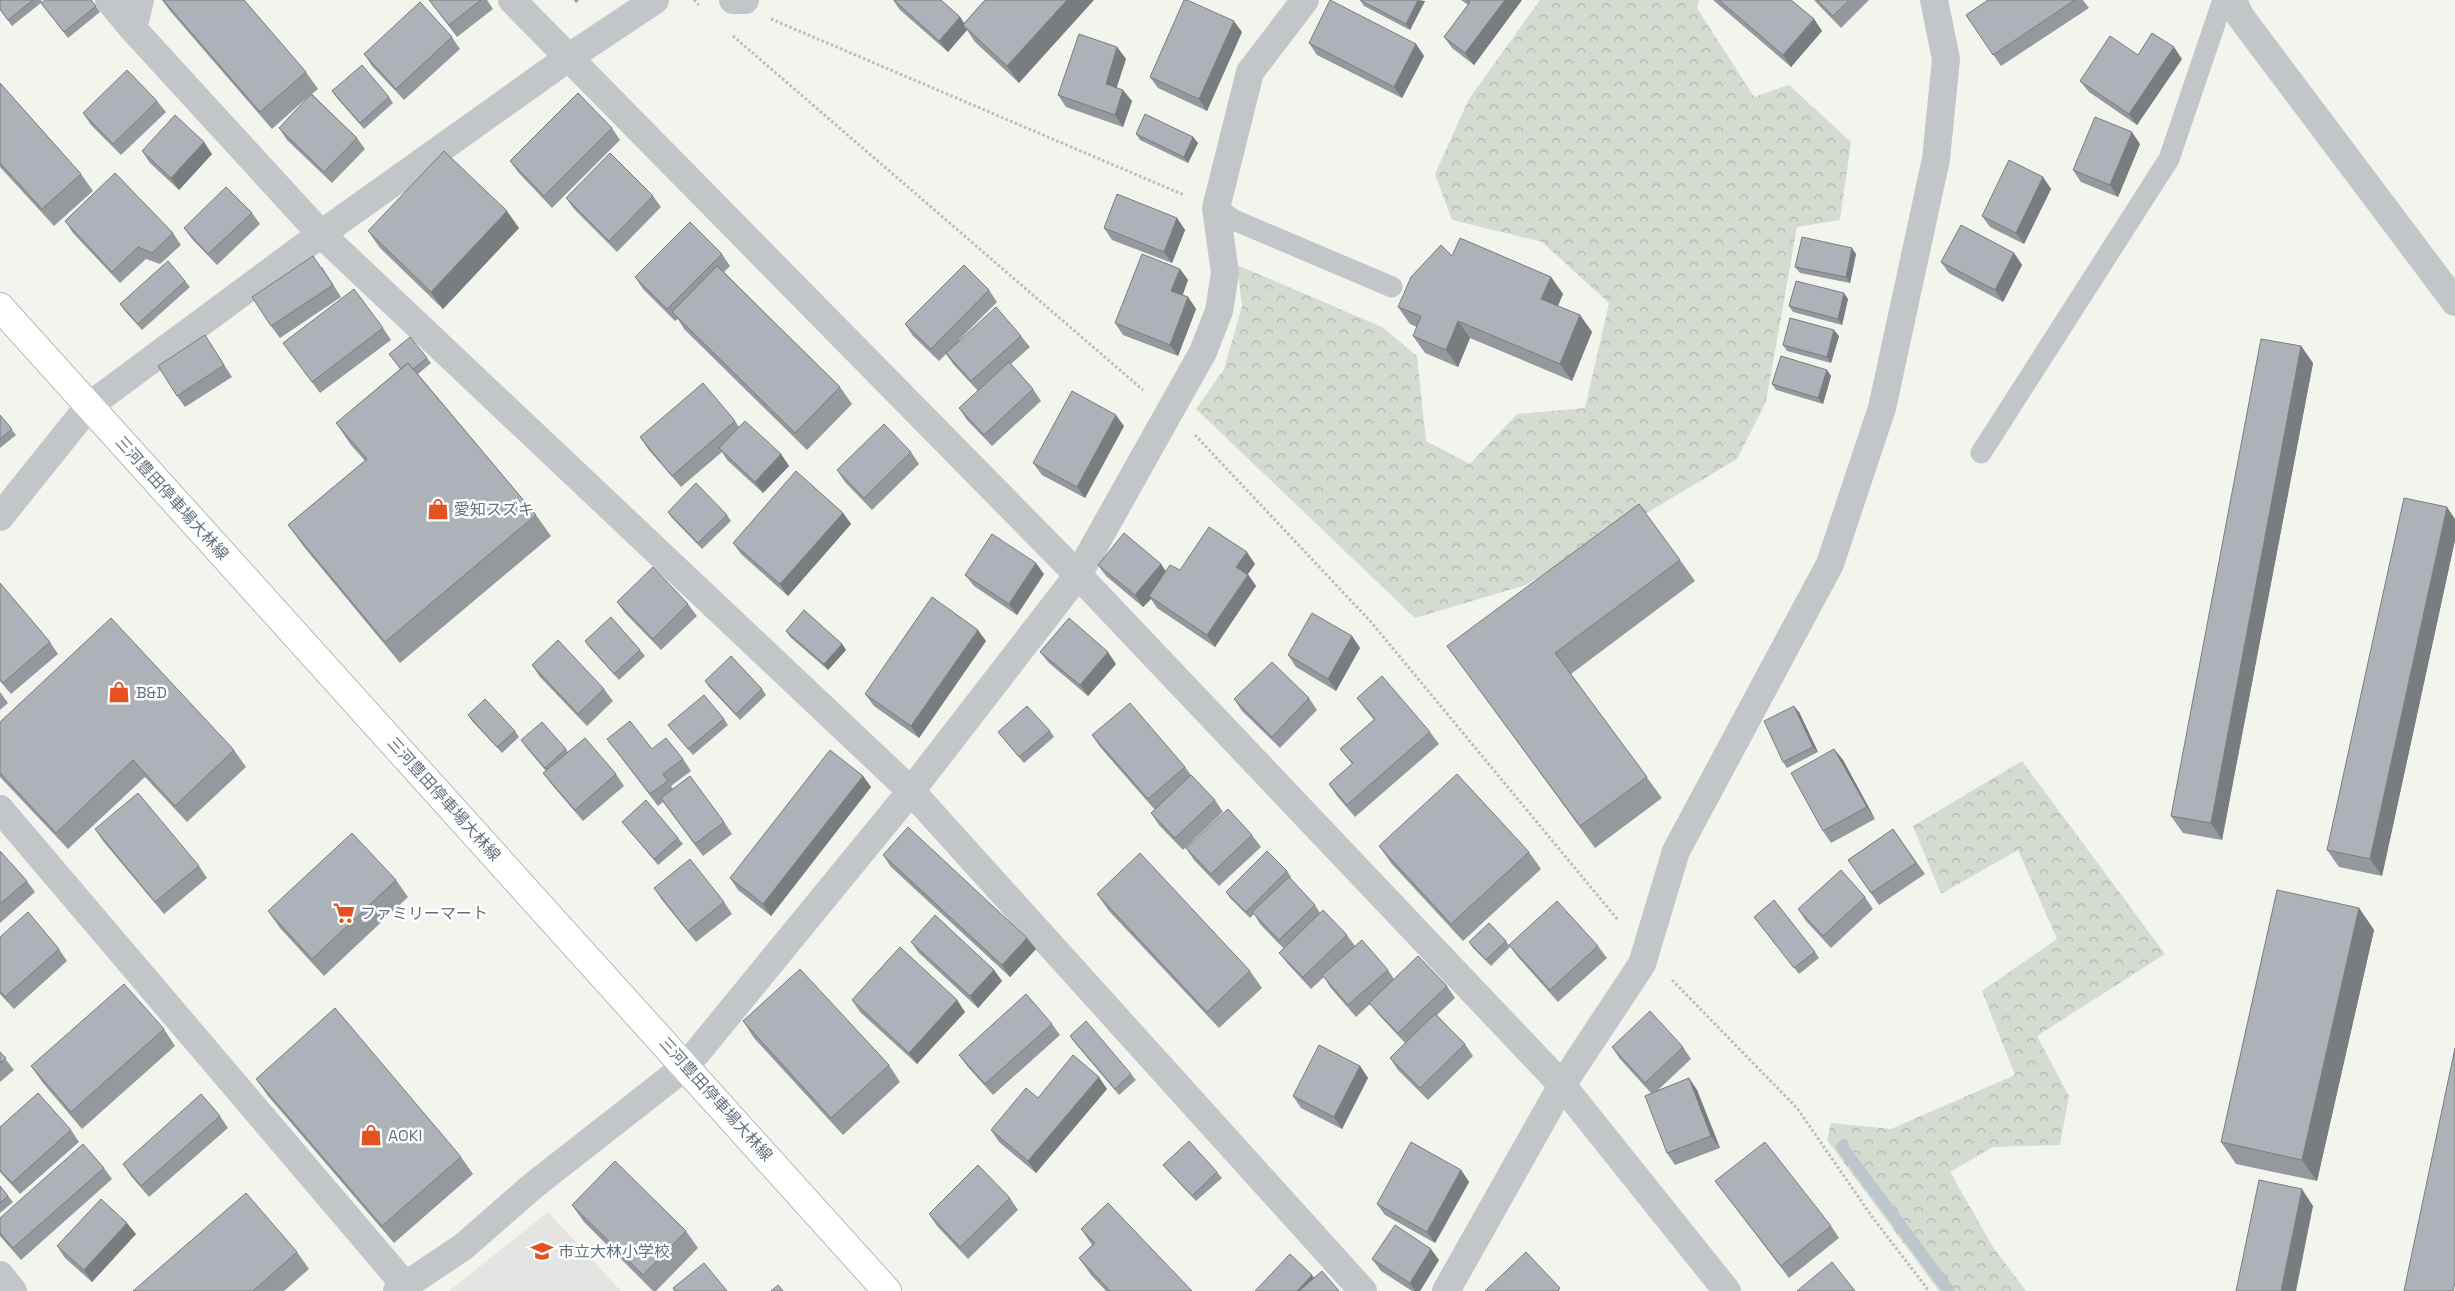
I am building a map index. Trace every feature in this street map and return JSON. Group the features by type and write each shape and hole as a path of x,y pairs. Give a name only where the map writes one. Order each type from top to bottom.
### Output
{"main road":[{"name":"三河豊田停車場大林線","path":"0,307 887,1291"}],"street":[{"path":"108,0 132,29 321,234 911,791 1362,1291"},
{"path":"132,29 140,0"},
{"path":"512,0 1078,575 1562,1085 1727,1291"},
{"path":"0,517 89,406 321,234 568,58 655,0"},
{"path":"0,809 401,1288 463,1247 534,1185 686,1066 911,791 1078,575 1203,352 1219,311 1224,273 1216,208 1250,72 1305,0"},
{"path":"1446,1291 1562,1085 1642,964 1676,851 1830,564 1882,408 1936,159 1946,59 1934,0"},
{"path":"2236,4 2455,302"},
{"path":"0,1276 13,1291"}],"lane":[{"path":"1980,453 2169,159 2236,4"},
{"path":"1216,208 1234,220 1392,287"}],"path":[{"path":"694,0 701,7"},
{"path":"741,0 778,24 1216,208"},
{"path":"730,33 1148,394"},
{"path":"1193,433 1371,622 1625,928"},
{"path":"1669,978 1797,1108 1873,1218 1929,1291"}],"shaded area":[{"name":"市立大林小学校","path":"548,1212 621,1291 449,1291"}],"green space":[{"path":"1540,0 1699,0 1697,8 1754,97 1789,85 1851,142 1840,220 1797,227 1766,402 1737,459 1526,585 1415,618 1196,409 1224,369 1242,306 1237,265 1382,327 1417,356 1426,441 1470,464 1517,414 1585,408 1609,303 1542,242 1452,220 1435,174 1469,99"},
{"path":"2022,761 2165,954 2037,1036 2069,1096 2060,1145 1993,1147 1950,1172 1993,1247 2026,1291 1939,1291 1827,1140 1831,1123 1891,1129 2015,1075 1982,991 2057,939 2018,850 1941,894 1913,826"}],"building":[{"path":"0,0 33,0 8,20 0,9"},
{"path":"45,0 91,0 96,6 64,32 41,3"},
{"path":"163,0 244,0 306,72 260,112"},
{"path":"429,0 481,0 449,25"},
{"path":"894,0 941,0 960,17 939,41"},
{"path":"985,0 1067,0 1007,66 963,25"},
{"path":"1184,0 1234,21 1199,99 1150,77"},
{"path":"1330,0 1416,44 1394,87 1309,43"},
{"path":"1360,0 1418,0 1406,24"},
{"path":"1468,0 1505,0 1465,53 1444,37 1470,2"},
{"path":"1719,0 1791,0 1814,19 1783,55"},
{"path":"1817,0 1849,0 1833,16"},
{"path":"1988,0 2075,0 1993,55 1966,15"},
{"path":"420,2 452,37 396,89 364,54"},
{"path":"2152,33 2174,47 2129,114 2080,81 2110,36 2138,55"},
{"path":"1079,34 1117,47 1106,84 1123,90 1115,115 1058,95"},
{"path":"362,65 389,97 360,123 332,91"},
{"path":"127,70 157,101 113,144 83,113"},
{"path":"0,83 81,174 42,209 0,163"},
{"path":"578,93 612,128 544,196 510,161"},
{"path":"311,94 357,138 324,172 279,128"},
{"path":"1145,114 1193,137 1184,157 1136,134"},
{"path":"175,115 204,142 171,178 142,151"},
{"path":"2095,117 2132,132 2110,185 2073,170"},
{"path":"444,151 507,211 431,292 368,231"},
{"path":"610,153 653,196 609,241 566,198"},
{"path":"2009,160 2043,177 2016,233 1982,216"},
{"path":"115,173 173,233 152,253 138,247 112,272 65,221"},
{"path":"226,187 252,213 208,254 184,228"},
{"path":"1117,194 1177,218 1164,252 1104,228"},
{"path":"690,222 722,254 667,309 635,277"},
{"path":"1961,225 2014,253 1995,290 1941,262"},
{"path":"1802,237 1852,248 1846,277 1795,267"},
{"path":"1460,238 1551,277 1541,299 1580,315 1560,364 1458,321 1446,350 1413,336 1421,316 1398,307 1411,277 1441,245 1452,256"},
{"path":"1142,254 1180,269 1171,291 1188,297 1170,345 1115,323"},
{"path":"313,256 333,285 271,326 252,297"},
{"path":"168,261 185,281 138,324 120,304"},
{"path":"964,265 989,290 931,349 905,324"},
{"path":"717,266 840,387 795,433 672,312"},
{"path":"1796,281 1844,293 1838,319 1789,306"},
{"path":"354,289 383,328 312,382 283,343"},
{"path":"996,307 1021,336 971,381 946,353"},
{"path":"1790,318 1834,330 1827,357 1783,345"},
{"path":"205,335 224,365 177,396 158,366"},
{"path":"410,337 427,358 413,369 408,363 401,369 389,354"},
{"path":"2261,339 2301,346 2211,823 2171,816"},
{"path":"1781,356 1827,370 1818,398 1772,384"},
{"path":"1009,362 1033,389 984,435 959,408"},
{"name":"愛知スズキ","path":"408,363 536,515 385,642 288,525 367,459 336,423"},
{"path":"703,383 735,421 672,476 640,437"},
{"path":"1072,391 1116,415 1077,487 1033,463"},
{"path":"0,415 12,429 0,439"},
{"path":"745,421 781,454 755,482 719,448"},
{"path":"884,424 911,452 864,498 837,470"},
{"path":"796,471 843,513 780,584 733,543"},
{"path":"696,483 727,515 698,543 668,512"},
{"path":"2404,498 2447,507 2370,859 2327,850"},
{"path":"1639,504 1680,560 1555,653 1647,777 1580,826 1447,646"},
{"path":"1209,527 1247,552 1236,567 1248,575 1207,635 1149,596 1170,565 1180,570"},
{"path":"1124,533 1161,564 1135,595 1098,565"},
{"path":"992,534 1036,563 1009,604 965,575"},
{"path":"653,567 688,604 653,639 617,602"},
{"path":"0,583 50,642 3,683 0,679"},
{"path":"932,597 978,630 911,726 865,694"},
{"path":"804,610 842,644 824,664 786,631"},
{"path":"1312,613 1352,636 1328,679 1288,655"},
{"path":"611,617 640,650 614,674 585,641"},
{"name":"B&D","path":"111,618 234,750 175,806 133,760 56,833 0,773 0,722"},
{"path":"1069,618 1108,652 1080,685 1040,652"},
{"path":"558,640 604,689 578,714 532,665"},
{"path":"731,656 762,689 736,714 705,681"},
{"path":"1272,662 1309,698 1272,737 1234,699"},
{"path":"1382,676 1430,732 1347,805 1329,784 1353,763 1340,749 1375,719 1357,698"},
{"path":"704,695 724,719 688,749 668,725"},
{"path":"485,699 515,731 497,747 468,715"},
{"path":"1130,703 1185,767 1148,799 1092,735"},
{"path":"1027,706 1050,731 1019,757 998,732"},
{"path":"1794,706 1813,747 1783,762 1764,721"},
{"path":"630,721 652,749 666,738 683,759 663,774 668,781 650,794 607,739"},
{"path":"542,722 566,749 545,768 521,740"},
{"path":"585,738 616,774 575,810 543,773"},
{"path":"1834,749 1867,807 1823,831 1791,773"},
{"path":"830,750 863,776 763,904 730,878"},
{"path":"1457,774 1529,852 1451,924 1379,846"},
{"path":"1191,775 1215,800 1175,838 1151,813"},
{"path":"690,776 724,822 695,844 661,798"},
{"path":"138,793 199,866 155,902 95,829"},
{"path":"646,800 678,838 654,859 622,822"},
{"path":"1228,809 1252,835 1211,874 1186,848"},
{"path":"908,827 1027,938 1002,965 883,855"},
{"path":"1893,829 1916,863 1871,893 1848,860"},
{"name":"ファミリーマート","path":"352,833 396,880 312,959 268,911"},
{"path":"0,851 27,881 0,904"},
{"path":"1267,851 1287,871 1246,912 1226,892"},
{"path":"1140,853 1250,971 1207,1012 1097,894"},
{"path":"690,859 724,902 688,931 654,888"},
{"path":"1841,870 1865,897 1823,936 1798,909"},
{"path":"1289,877 1315,905 1279,940 1252,912"},
{"path":"2277,890 2359,908 2302,1160 2221,1142"},
{"path":"1774,900 1815,952 1794,968 1754,917"},
{"path":"1557,901 1598,946 1550,990 1509,945"},
{"path":"1323,910 1347,935 1303,977 1279,953"},
{"path":"28,912 59,949 5,997 0,991 0,937"},
{"path":"935,915 994,970 970,996 911,942"},
{"path":"1489,923 1506,941 1486,960 1469,942"},
{"path":"1362,940 1388,970 1348,1005 1322,975"},
{"path":"900,947 957,1000 909,1053 852,1000"},
{"path":"1418,956 1447,986 1398,1033 1369,1003"},
{"path":"800,969 889,1065 831,1118 743,1021"},
{"path":"124,984 164,1029 71,1112 31,1066"},
{"path":"1026,994 1052,1024 985,1084 959,1055"},
{"name":"AOKI","path":"335,1008 461,1157 382,1226 256,1079"},
{"path":"1650,1011 1683,1047 1645,1083 1612,1047"},
{"path":"1435,1014 1465,1044 1420,1088 1390,1058"},
{"path":"1086,1021 1131,1074 1115,1089 1070,1036"},
{"path":"1319,1045 1360,1066 1334,1117 1293,1096"},
{"path":"2455,1048 2455,1282 2453,1291 2404,1291"},
{"path":"0,1052 6,1058 0,1063"},
{"path":"1073,1055 1099,1077 1028,1161 991,1130 1026,1088 1038,1098"},
{"path":"1689,1078 1711,1136 1667,1153 1645,1096"},
{"path":"38,1093 71,1130 12,1183 0,1170 0,1127"},
{"path":"201,1094 220,1116 141,1186 123,1164"},
{"path":"1189,1141 1217,1172 1192,1196 1163,1165"},
{"path":"1411,1142 1461,1170 1427,1232 1377,1204"},
{"path":"1765,1142 1831,1226 1781,1266 1715,1181"},
{"path":"83,1144 104,1168 13,1248 0,1233 0,1218"},
{"path":"615,1161 686,1231 643,1275 572,1205"},
{"path":"978,1165 1010,1198 960,1247 929,1214"},
{"path":"2259,1180 2302,1189 2281,1291 2236,1291"},
{"path":"0,1186 8,1196 0,1203"},
{"path":"246,1193 297,1252 253,1291 133,1291"},
{"path":"101,1199 127,1223 84,1270 57,1246"},
{"path":"1108,1203 1192,1291 1110,1291 1079,1258 1095,1243 1081,1229"},
{"path":"1395,1225 1431,1249 1410,1283 1372,1259"},
{"path":"1526,1252 1560,1288 1558,1291 1485,1291"},
{"path":"1290,1254 1312,1275 1297,1291 1255,1291"},
{"path":"1832,1262 1855,1291 1797,1291"},
{"path":"704,1263 727,1291 675,1291 673,1288"},
{"path":"1322,1271 1339,1291 1299,1291"},
{"path":"778,1285 783,1291 771,1291"}],"waterway":[{"path":"1842,1147 1949,1291"}],"place":[{"name":"愛知スズキ","path":"438,509"},
{"name":"B&D","path":"119,692"},
{"name":"ファミリーマート","path":"344,913"},
{"name":"AOKI","path":"371,1135"},
{"name":"市立大林小学校","path":"542,1251"}]}
